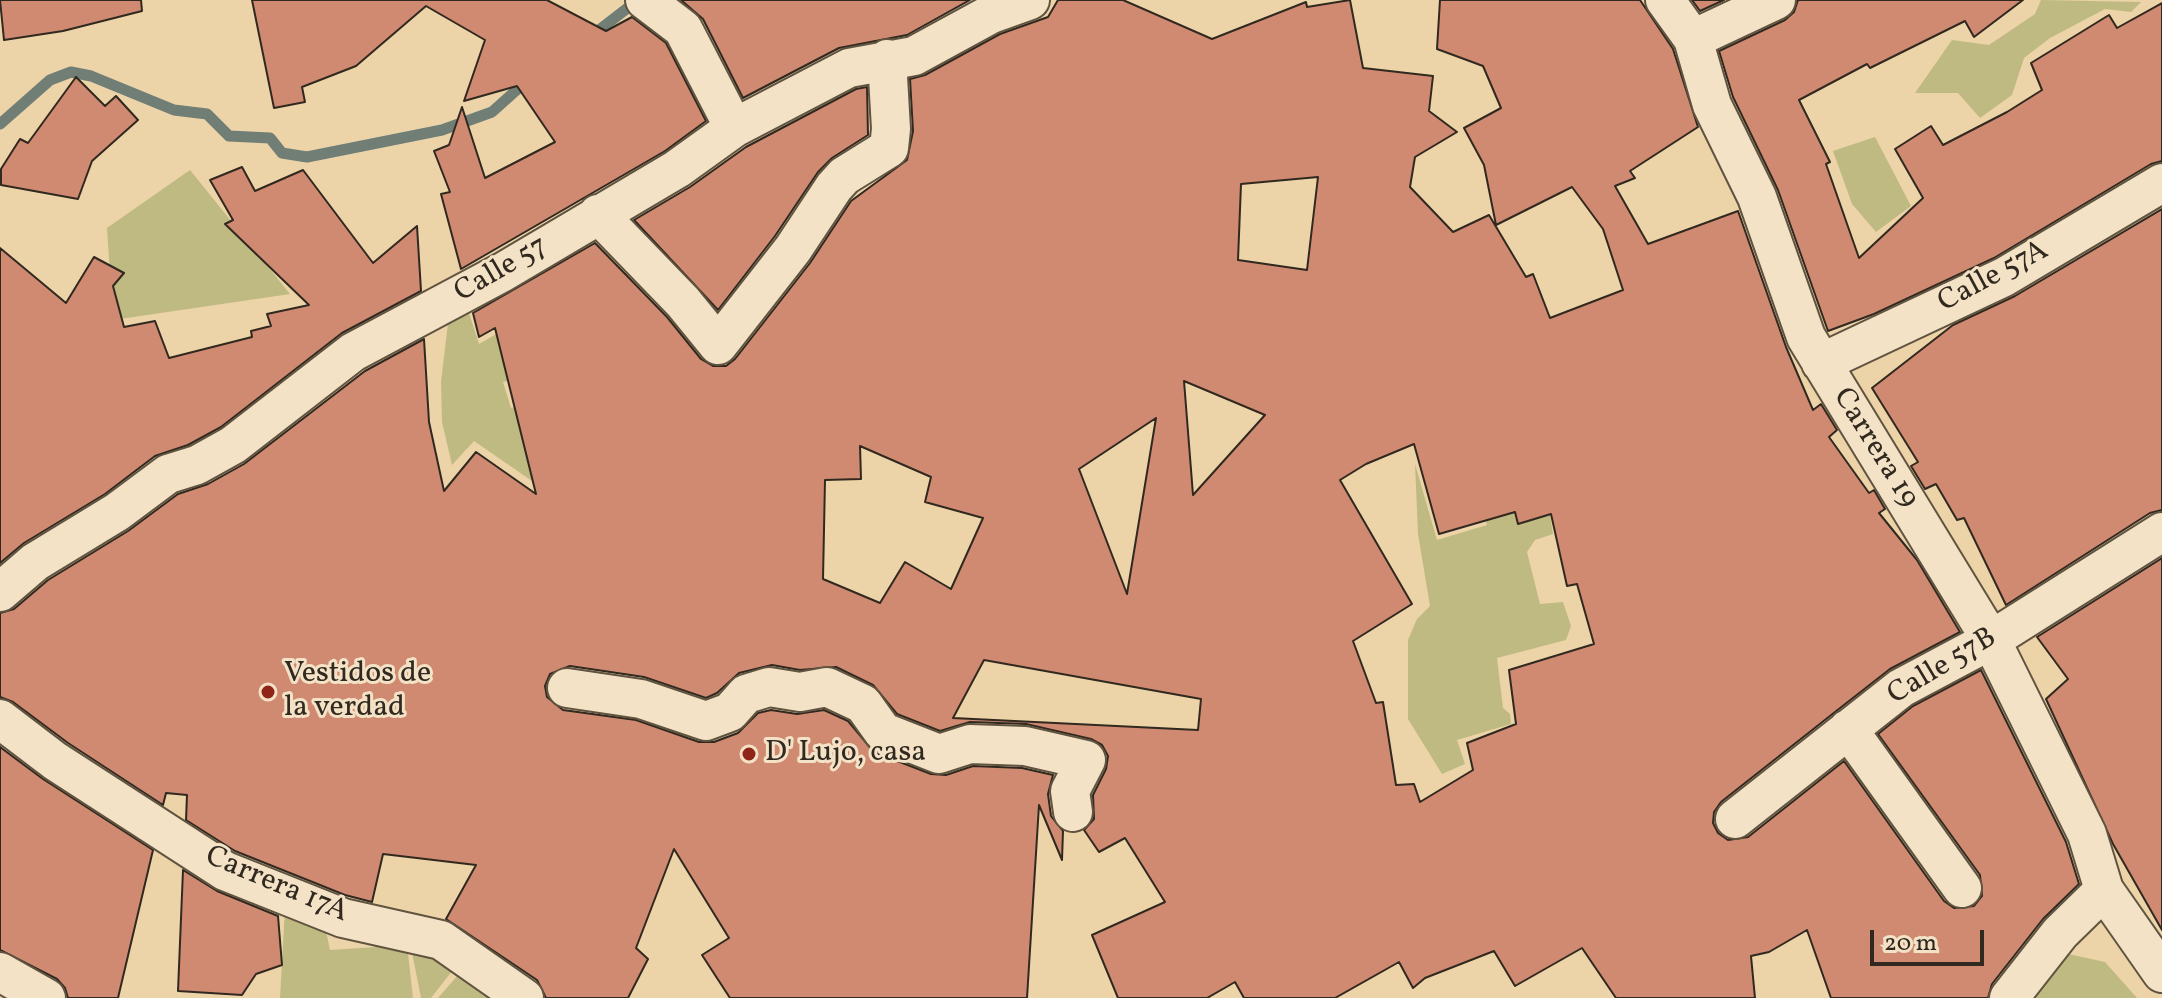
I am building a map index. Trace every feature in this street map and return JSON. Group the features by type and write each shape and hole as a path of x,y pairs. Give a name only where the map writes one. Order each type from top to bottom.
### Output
{"street":[{"path":"645,0 683,29 734,128"},
{"name":"Calle 57","path":"0,592 35,562 117,512 168,474 197,465 233,445 353,352 503,272 677,169 734,128 849,68 914,56 991,14 1030,0"},
{"name":"Carrera 19","path":"1665,0 1693,39 1712,105 1757,197 1806,337 1991,640 2087,834 2104,890 2162,973"},
{"path":"1693,39 1776,0"},
{"path":"598,214 683,302 718,345 793,249 834,187 844,176 889,148 891,129 887,59"},
{"name":"Calle 57A","path":"1821,363 2004,277 2162,183"},
{"name":"Calle 57B","path":"1735,819 1901,688 1991,640 2162,532"},
{"path":"567,688 641,699 706,721 730,712 746,694 769,687 800,692 827,687 863,704 883,732 939,754 970,744 1025,746 1086,760 1070,791 1073,812"},
{"name":"Carrera 17A","path":"0,719 55,761 225,871 343,918 441,940 524,998"},
{"path":"1848,729 1962,888"},
{"path":"2009,998 2060,933 2104,890"},
{"path":"0,972 46,998"}],"shaded area":[{"path":"2041,0 2141,2 2131,12 2105,9 2050,38 2024,58 2012,95 1980,118 1958,93 1915,93 1952,40 1989,45 2035,14"},
{"path":"1875,137 1911,206 1876,232 1852,204 1833,151"},
{"path":"190,170 290,294 113,320 107,228"},
{"path":"468,310 479,344 510,326 522,378 503,382 511,408 532,403 548,458 532,481 474,441 452,465 442,422 441,382 449,315"},
{"path":"1415,464 1437,540 1487,525 1473,478 1547,497 1553,534 1535,540 1527,552 1540,604 1563,602 1571,626 1566,640 1497,658 1503,708 1510,714 1511,724 1457,740 1465,764 1442,774 1408,719 1408,640 1417,619 1430,606 1418,534"},
{"path":"285,908 325,926 330,950 407,945 413,998 280,998"},
{"path":"410,942 456,966 431,998 421,998"},
{"path":"2068,954 2105,962 2137,998 2028,998"},
{"path":"465,967 510,998 438,998"}],"building":[{"path":"0,0 141,0 142,11 63,31 4,40"},
{"path":"252,0 547,0 606,31 632,17 666,43 706,121 665,151 461,269 441,194 450,192 434,151 449,145 462,107 485,178 555,142 517,86 464,101 485,40 426,6 356,66 302,87 305,102 274,108"},
{"path":"681,0 970,0 907,35 839,48 743,98 703,19"},
{"path":"1058,0 1123,0 1212,39 1306,2 1307,7 1350,0 1363,68 1433,76 1429,111 1457,132 1415,157 1410,187 1453,232 1489,215 1526,277 1533,274 1550,318 1623,290 1603,229 1572,187 1496,225 1484,165 1464,128 1501,108 1483,66 1437,49 1440,0 1640,0 1673,49 1698,127 1630,171 1635,178 1615,186 1648,244 1738,211 1786,347 1813,410 1821,404 1837,430 1829,437 1869,493 1874,490 1885,509 1879,513 1917,560 1960,632 1890,669 1721,802 1714,812 1713,823 1718,833 1728,840 1748,837 1844,761 1944,901 1954,908 1974,906 1982,896 1980,875 1878,734 1913,706 1981,670 2066,842 2079,884 2043,919 1992,984 1988,998 1831,998 1807,930 1769,952 1751,956 1755,998 1616,998 1582,948 1515,986 1494,951 1425,978 1413,988 1399,962 1335,998 1244,998 1235,982 1207,998 1118,998 1092,935 1165,902 1125,838 1099,852 1084,830 1094,819 1093,795 1106,769 1108,756 1102,745 1091,739 1026,724 970,722 940,731 897,714 873,685 836,667 800,670 772,665 739,673 717,693 706,698 644,677 570,666 550,674 545,686 547,697 563,710 636,720 699,742 714,742 738,733 758,713 771,710 797,714 824,710 848,721 874,752 931,774 946,775 973,766 1022,768 1053,775 1048,794 1051,816 1063,831 1062,860 1039,805 1027,998 730,998 702,955 729,938 674,849 636,948 648,959 628,998 546,998 537,980 446,919 476,865 383,854 372,902 345,895 235,851 186,820 187,795 166,793 163,805 68,743 13,702 0,697 0,613 14,609 48,580 128,531 178,494 208,484 244,464 365,371 424,339 429,422 444,491 476,452 536,494 495,328 479,337 473,313 595,243 667,317 701,359 713,366 726,366 735,359 810,263 851,201 907,160 913,131 910,79 925,75 1000,34 1048,17","holes":["1318,177 1307,270 1238,260 1241,184","1184,381 1265,415 1193,495","1156,418 1127,594 1079,469","1414,444 1439,534 1515,512 1518,524 1551,514 1567,586 1577,584 1594,644 1509,670 1516,724 1467,743 1473,770 1420,802 1414,784 1396,785 1383,702 1376,703 1353,641 1412,604 1340,480 1366,464","860,446 931,477 925,502 983,518 951,589 905,562 880,603 823,579 825,480 861,479","984,660 1201,699 1198,730 953,718"]},
{"path":"1692,0 1724,0 1700,11"},
{"path":"1798,0 2023,0 1974,37 1965,21 1870,68 1867,64 1799,100 1830,162 1826,164 1859,258 1923,198 1895,149 1931,126 1943,145 2007,112 2042,90 2031,63 2109,15 2117,28 2162,3 2162,161 2151,164 1994,258 1874,314 1828,331 1778,190 1733,97 1719,51 1785,20 1794,12"},
{"path":"76,77 105,106 116,96 138,120 92,161 78,199 1,185 1,169 20,139 28,143"},
{"path":"867,87 868,135 832,158 818,172 775,236 718,310 634,220 690,187 746,147 856,89"},
{"path":"242,167 255,191 303,170 373,263 417,226 421,291 342,333 221,427 188,445 155,456 105,494 24,543 0,563 0,248 66,303 94,257 124,273 113,286 124,327 155,321 169,358 252,337 251,331 271,326 267,314 309,305 225,224 233,220 210,180"},
{"path":"2162,209 2162,510 2150,513 2006,605 1964,518 1957,520 1936,484 1925,489 1911,466 1918,462 1872,388 1953,325 2015,296"},
{"path":"2162,558 2162,930 2113,844 2046,699 2068,679 2037,637"},
{"path":"0,747 43,779 153,850 118,998 68,998 65,988 57,979 0,950"},
{"path":"183,870 217,891 278,916 282,965 256,974 242,995 178,991"}],"waterway":[{"path":"590,37 638,0"},
{"path":"0,124 50,80 71,72 91,76 174,110 207,114 229,136 270,138 282,153 307,157 442,130 492,112 530,78"}],"place":[{"name":"Vestidos de la verdad","path":"268,692"},
{"name":"D' Lujo, casa","path":"749,754"}]}
